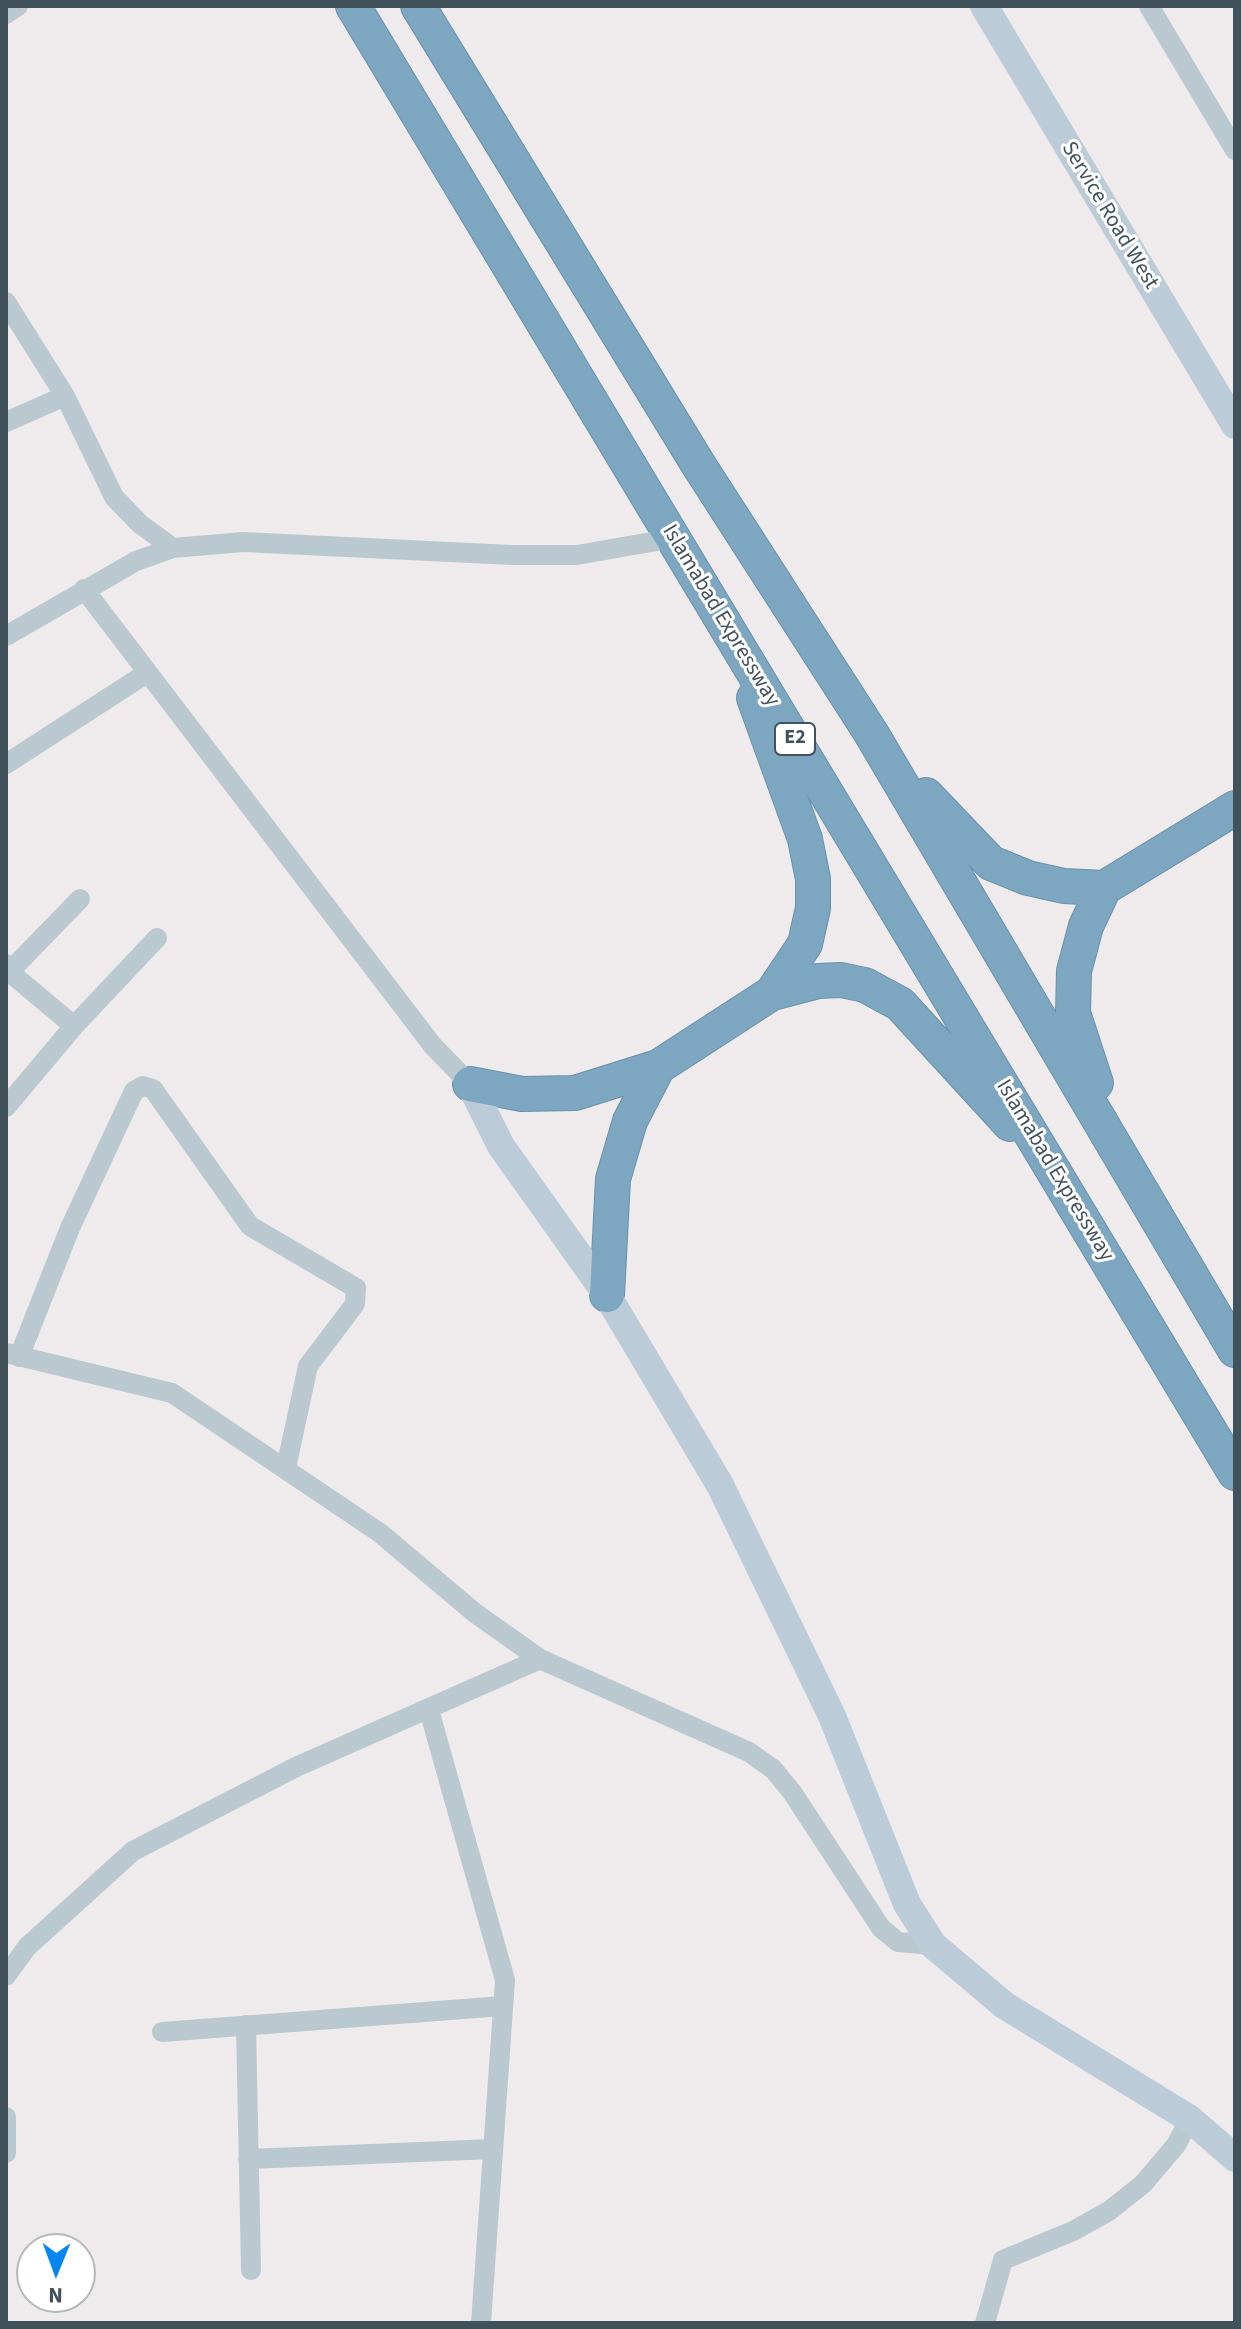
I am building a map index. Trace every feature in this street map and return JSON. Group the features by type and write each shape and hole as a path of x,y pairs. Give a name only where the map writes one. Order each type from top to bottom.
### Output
{"highway":[{"name":"Islamabad Expressway","path":"353,6 1235,1473"},
{"path":"418,6 698,464 871,733 1235,1350"},
{"path":"734,637 805,839 813,879 813,908 805,944 772,993"},
{"path":"871,733 969,844 991,863 1028,878 1064,886 1104,888"},
{"path":"1121,1155 1073,1013 1074,971 1086,926 1104,888 1235,808"},
{"path":"470,1084 522,1094 575,1093 658,1067 772,993 818,981 841,980 865,985 900,1004 1054,1171"},
{"path":"607,1295 613,1179 630,1121 658,1067"}],"street":[{"path":"6,14 18,6"},
{"name":"Service Road West","path":"984,6 1235,425"},
{"path":"1149,6 1235,150"},
{"path":"6,302 65,396 114,497 140,524 173,548"},
{"path":"6,422 65,396"},
{"path":"6,636 136,561 173,548 243,542 512,555 577,555 674,538"},
{"path":"84,589 433,1046 470,1084 501,1146 607,1295 720,1485 832,1716 907,1904 933,1945 1004,2005 1190,2119 1235,2158"},
{"path":"6,764 147,673"},
{"path":"74,1026 13,975 9,967 80,899"},
{"path":"6,1107 74,1026 157,938"},
{"path":"286,1468 308,1366 355,1304 356,1288 250,1226 153,1089 143,1086 134,1091 13,1355 172,1393 380,1533 475,1613 540,1659 749,1752 773,1769 792,1792 881,1928 898,1942 933,1945"},
{"path":"6,1976 27,1947 133,1851 296,1767 540,1659"},
{"path":"429,1710 505,1980 481,2323"},
{"path":"162,2032 503,2006"},
{"path":"246,2025 251,2270"},
{"path":"6,2117 6,2153"},
{"path":"985,2323 1003,2260 1073,2231 1109,2211 1143,2184 1176,2145 1190,2119"},
{"path":"248,2159 493,2149"}]}
